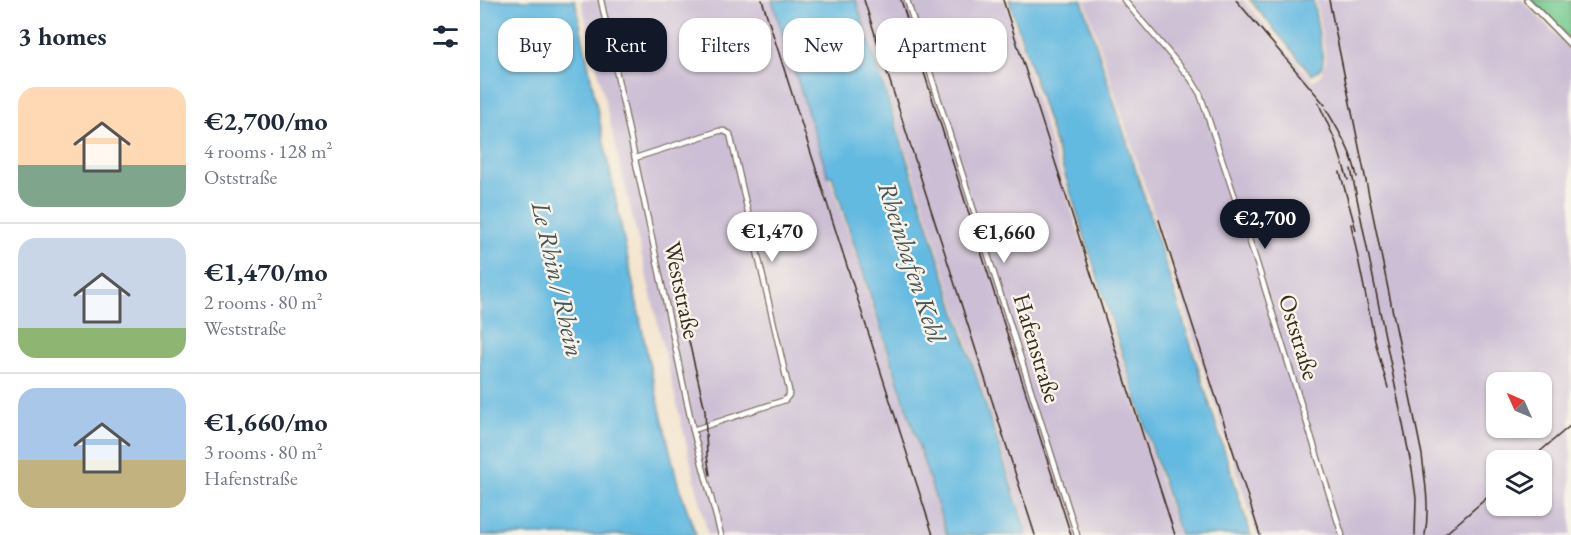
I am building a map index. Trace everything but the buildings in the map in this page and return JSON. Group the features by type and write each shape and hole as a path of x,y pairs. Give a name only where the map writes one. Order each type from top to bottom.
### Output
{"street":[{"name":"Weststraße","path":"601,0 693,430 721,535"},
{"name":"Hafenstraße","path":"907,0 1077,535"},
{"name":"Oststraße","path":"1124,0 1191,79 1200,94 1255,257 1342,535"},
{"path":"1527,0 1571,45"},
{"path":"635,158 719,131 730,134 789,390 789,396 785,400 693,430"}],"shaded area":[{"path":"581,0 772,0 783,34 783,72 795,72 946,535 708,535 598,72 667,72 667,18 585,18"},
{"path":"857,0 1005,0 1178,535 1029,535 881,72 1007,72 1007,18 876,18 876,56"},
{"path":"1085,0 1243,0 1313,81 1321,75 1326,60 1316,0 1522,0 1571,50 1571,535 1257,535"}],"green space":[{"path":"1531,0 1571,0 1571,40"}],"water":[{"name":"Le Rhin / Rhein","path":"480,0 575,0 585,49 585,72 590,72 649,363 678,484 696,535 480,535"},
{"path":"772,0 856,0 862,18 783,18 783,35"},
{"path":"1009,0 1082,0 1251,535 1180,535"},
{"path":"1250,0 1313,0 1323,59 1322,67 1312,75"},
{"name":"Rheinhafen Kehl","path":"864,25 876,63 876,72 879,72 1027,535 947,535 832,176 828,176 795,72 864,72"}],"railway":[{"path":"762,0 933,535"},
{"path":"864,0 1035,535"},
{"path":"901,0 1071,535"},
{"path":"1003,0 1175,535"},
{"path":"1236,0 1325,105"},
{"path":"1329,0 1422,455 1427,505 1425,535"},
{"path":"1318,102 1335,140 1348,180"},
{"path":"1326,109 1348,150 1357,177"},
{"path":"1351,169 1412,469 1416,498 1415,535"},
{"path":"1340,172 1356,230"},
{"path":"1159,220 1260,535"},
{"path":"1351,224 1375,341 1388,388"},
{"path":"681,307 705,410 710,475"},
{"path":"1542,450 1571,425"},
{"path":"1444,535 1486,499"}]}
